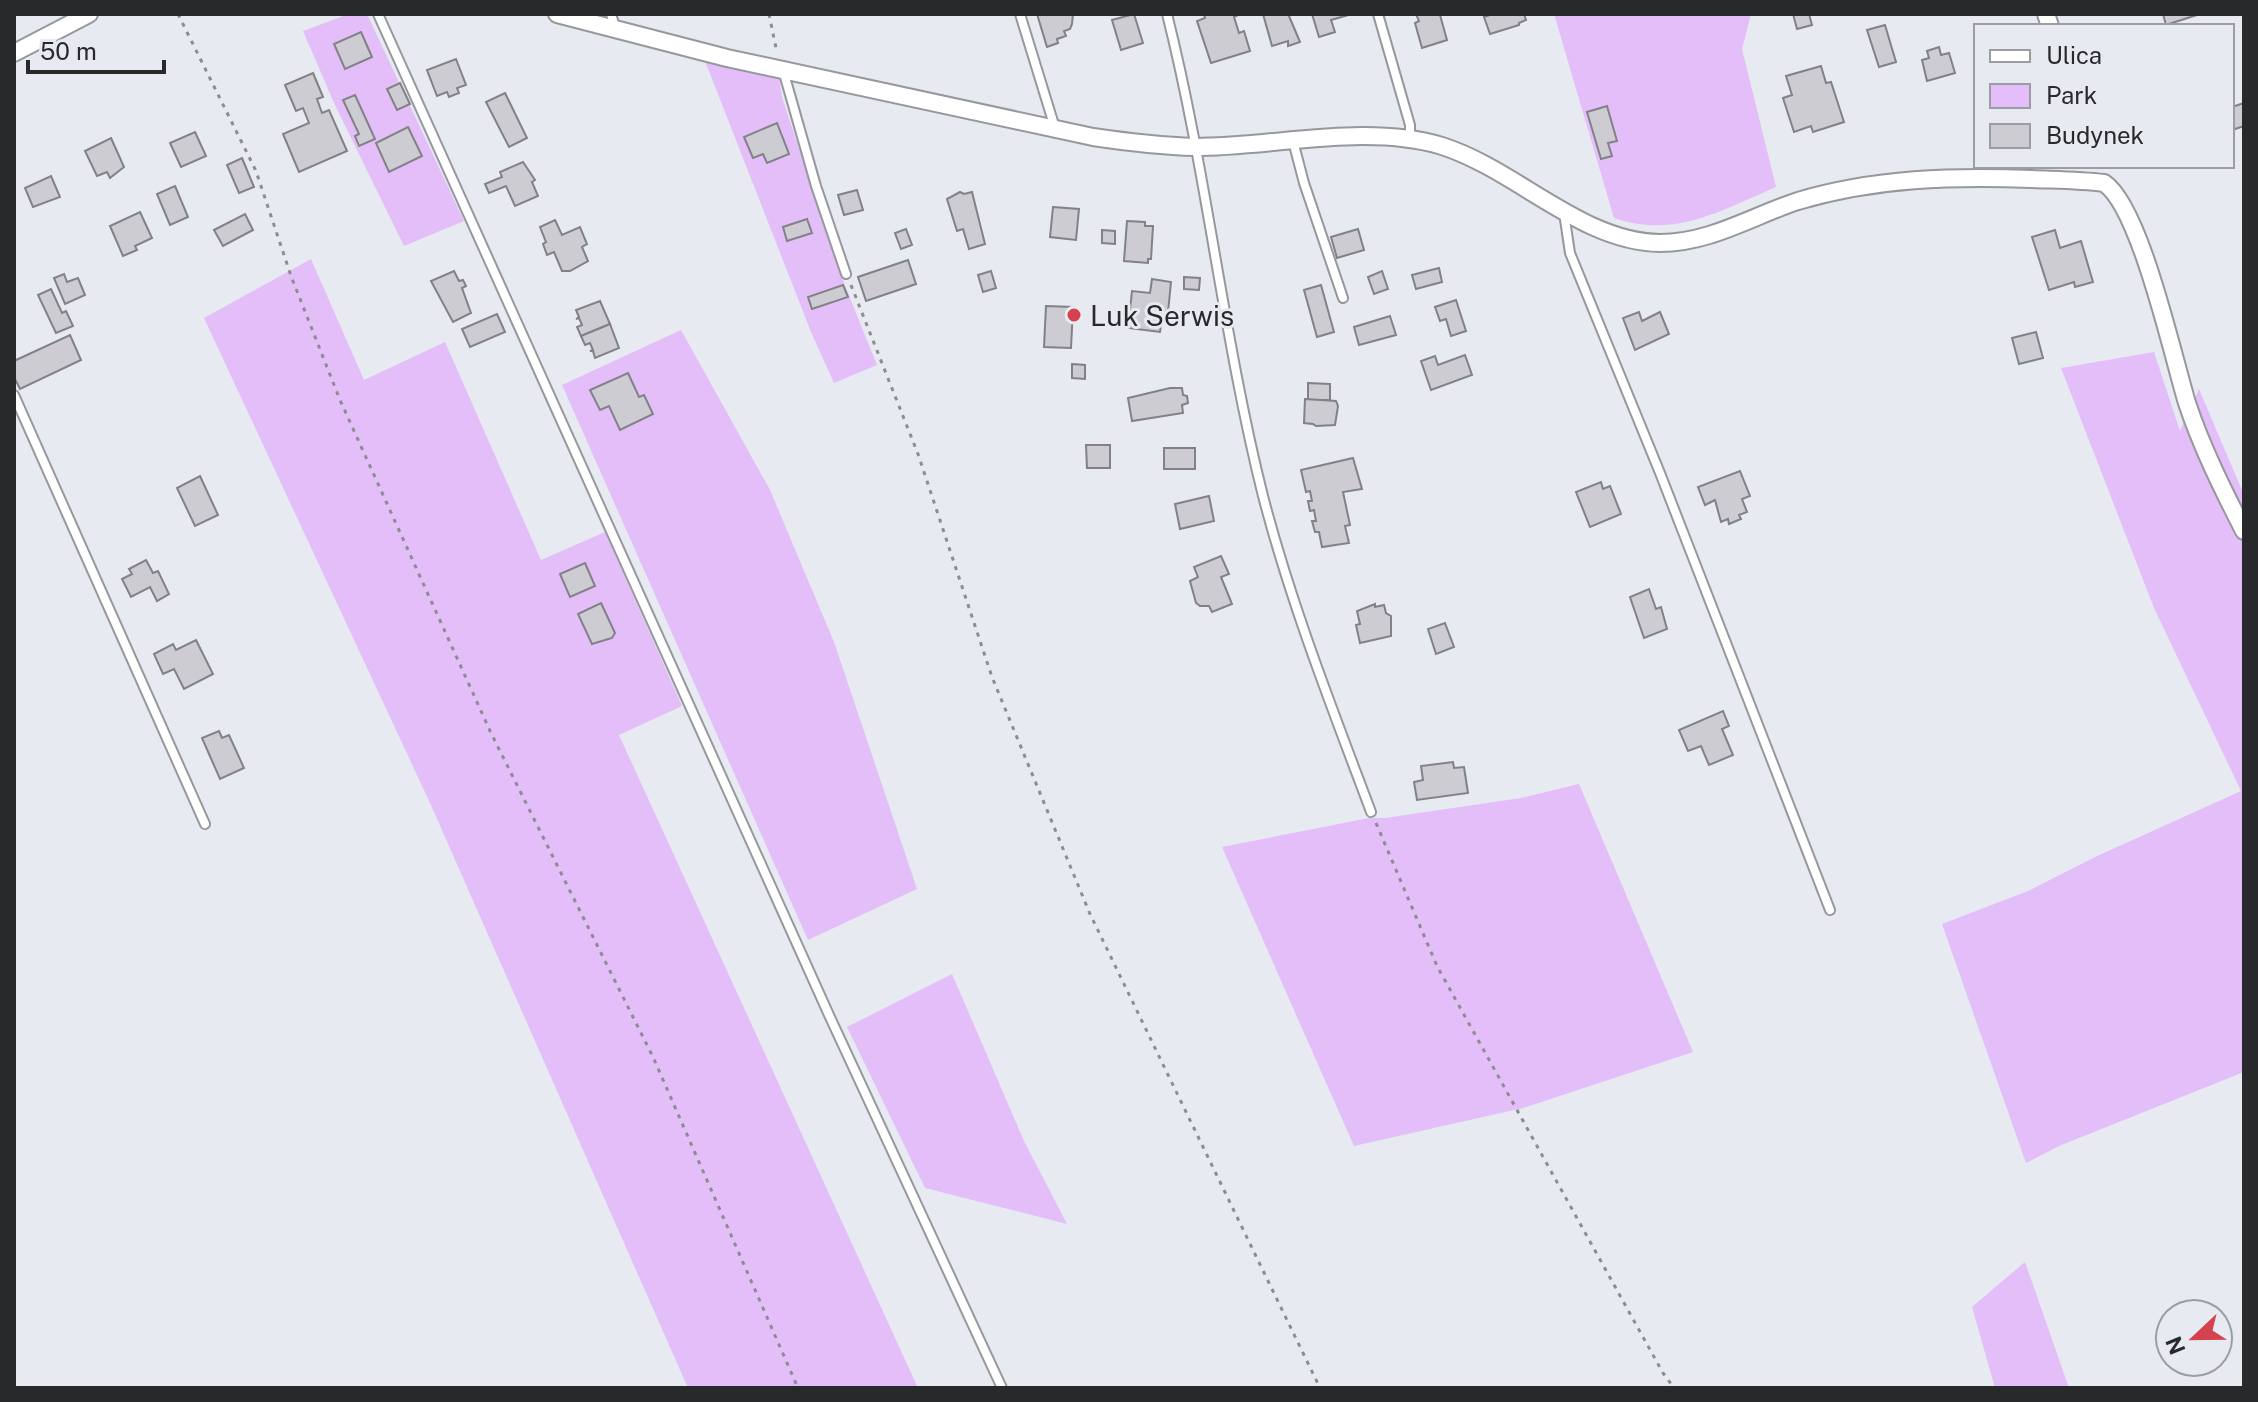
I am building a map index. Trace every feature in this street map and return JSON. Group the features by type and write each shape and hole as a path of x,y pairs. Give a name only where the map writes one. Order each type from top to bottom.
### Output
{"street":[{"path":"14,53 89,14"},
{"path":"557,14 616,31 781,69 1055,129 1145,144 1196,147 1410,138 1472,157 1589,225 1629,240 1661,243 1693,239 1723,231 1798,201 1878,184 1950,177 2104,183 2114,189 2134,226 2188,404 2215,474 2244,531"},
{"path":"2100,168 2104,183"}],"lane":[{"path":"378,14 829,1015 1002,1388"},
{"path":"611,14 616,31"},
{"path":"1020,14 1055,129"},
{"path":"1167,14 1196,147 1263,496 1314,660 1371,812"},
{"path":"1378,14 1410,125 1410,138"},
{"path":"781,69 846,274"},
{"path":"1293,141 1343,298"},
{"path":"1564,210 1570,253 1660,473 1830,910"},
{"path":"14,395 205,824"}],"path":[{"path":"178,14 256,171 291,276 340,400 477,704 653,1057 798,1388"},
{"path":"769,14 781,69"},
{"path":"846,274 918,454 992,677 1090,914 1320,1388"},
{"path":"1371,812 1437,966 1674,1388"}],"green space":[{"path":"349,14 367,14 464,221 404,246 335,105 303,31"},
{"path":"1554,14 1751,14 1742,49 1776,187 1698,219 1678,223 1636,224 1614,218"},
{"path":"705,61 779,77 782,97 840,273 877,365 834,383"},
{"path":"311,259 364,380 445,342 541,560 605,532 682,706 619,735 918,1388 688,1388 430,803 204,318"},
{"path":"681,330 770,490 834,642 917,889 808,940 562,385"},
{"path":"2154,352 2180,431 2199,389 2244,495 2244,1072 2059,1146 2026,1163 1942,924 2028,891 2241,791 2154,608 2061,368"},
{"path":"1579,784 1693,1052 1523,1108 1354,1146 1222,847 1369,818 1521,798"},
{"path":"952,974 1024,1141 1067,1224 925,1188 847,1027"},
{"path":"2025,1262 2069,1388 1995,1388 1972,1307"}],"building":[{"path":"1037,14 1073,14 1070,29 1064,31 1066,36 1047,47"},
{"path":"1134,14 1143,43 1121,50 1112,20"},
{"path":"1204,14 1240,14 1234,17 1239,33 1244,31 1250,51 1211,63 1197,21 1205,18"},
{"path":"1263,14 1292,14 1289,16 1300,42 1288,46 1288,41 1272,46"},
{"path":"1312,14 1352,14 1331,20 1335,32 1319,37"},
{"path":"1416,14 1440,15 1447,40 1422,48 1415,23 1419,21"},
{"path":"1524,14 1526,20 1490,34 1484,17"},
{"path":"1793,14 1809,14 1812,25 1797,29"},
{"path":"2163,14 2200,14 2169,24 2166,24"},
{"path":"1885,25 1896,62 1879,67 1867,30"},
{"path":"361,32 372,57 345,69 334,44"},
{"path":"1939,47 1941,55 1949,53 1955,73 1927,81 1922,60 1929,58 1927,51"},
{"path":"456,59 466,85 457,88 459,93 449,97 447,92 437,96 427,70"},
{"path":"1821,66 1826,83 1831,82 1844,122 1813,132 1811,126 1794,132 1783,98 1792,95 1786,76"},
{"path":"313,73 323,97 317,99 322,113 329,110 347,151 299,172 283,134 309,123 303,108 296,111 285,85"},
{"path":"400,83 410,104 397,110 387,89"},
{"path":"505,93 527,138 509,147 486,102"},
{"path":"355,95 375,139 359,146 355,136 359,134 343,100"},
{"path":"2244,103 2244,126 2234,129 2234,106"},
{"path":"1607,106 1617,141 1608,143 1612,156 1601,159 1587,112"},
{"path":"777,123 789,154 767,163 763,154 753,158 744,137"},
{"path":"408,127 422,156 389,172 376,143"},
{"path":"195,132 206,156 181,167 170,143"},
{"path":"111,138 124,167 110,178 107,172 97,176 85,151"},
{"path":"242,158 254,187 239,193 227,165"},
{"path":"523,162 535,180 532,182 538,196 515,206 506,186 489,193 485,184 502,177 500,172"},
{"path":"51,176 60,197 33,207 25,188"},
{"path":"175,186 188,217 170,225 157,194"},
{"path":"857,190 863,210 844,215 838,195"},
{"path":"960,192 972,192 985,244 969,249 963,229 957,231 947,199"},
{"path":"1053,207 1079,209 1076,240 1050,237"},
{"path":"140,212 152,238 123,256 110,226"},
{"path":"245,214 253,230 223,246 214,230"},
{"path":"807,219 812,233 787,241 783,227"},
{"path":"555,220 562,235 580,227 587,244 582,247 588,261 570,271 562,271 554,252 547,255 543,244 546,242 540,227"},
{"path":"1127,221 1145,222 1145,226 1153,226 1151,259 1148,263 1124,261"},
{"path":"906,229 912,245 901,249 895,233"},
{"path":"1358,229 1364,250 1337,258 1331,237"},
{"path":"1102,230 1115,231 1115,244 1102,243"},
{"path":"2055,230 2060,248 2081,241 2093,282 2075,287 2074,282 2049,290 2032,237"},
{"path":"908,260 916,284 866,301 858,277"},
{"path":"1439,268 1442,282 1416,289 1412,275"},
{"path":"454,271 466,286 462,288 471,313 453,322 431,281"},
{"path":"991,271 996,288 983,292 978,275"},
{"path":"1382,271 1388,289 1374,294 1368,277"},
{"path":"64,274 67,282 78,278 85,295 65,304 54,278"},
{"path":"1184,277 1200,278 1199,290 1184,289"},
{"path":"1152,279 1171,282 1168,312 1163,311 1160,332 1128,328 1132,291 1150,293"},
{"path":"843,285 848,297 812,309 808,297"},
{"path":"1321,285 1334,332 1317,337 1304,290"},
{"path":"51,289 62,313 66,311 73,326 56,333 38,295"},
{"path":"1456,300 1466,331 1451,336 1446,319 1440,321 1435,307"},
{"path":"600,301 610,324 581,336 577,327 582,325 579,318 576,319 579,317 576,310"},
{"path":"1046,306 1073,307 1071,348 1044,347"},
{"path":"1639,312 1642,321 1660,312 1669,334 1635,350 1623,318"},
{"path":"497,314 505,332 470,347 462,329"},
{"path":"1390,316 1396,335 1359,345 1354,327"},
{"path":"610,324 619,348 595,358 593,351 590,351 593,350 590,343 585,345 581,336"},
{"path":"2036,332 2043,358 2019,364 2012,338"},
{"path":"70,335 81,360 20,389 14,377 14,361"},
{"path":"1465,355 1472,375 1431,390 1421,361 1435,356 1438,365"},
{"path":"1072,364 1085,365 1085,379 1072,378"},
{"path":"628,373 639,397 644,395 653,414 620,430 609,406 600,410 590,390"},
{"path":"1308,383 1330,384 1330,400 1308,400"},
{"path":"1182,388 1183,395 1187,396 1188,403 1182,405 1183,413 1132,421 1128,398"},
{"path":"1305,399 1336,401 1335,425 1304,423"},
{"path":"1086,445 1110,445 1110,468 1087,468"},
{"path":"1164,448 1195,448 1195,469 1164,469"},
{"path":"1353,458 1362,489 1343,492 1350,525 1345,526 1349,543 1322,547 1319,532 1315,532 1312,521 1316,521 1308,501 1312,501 1310,491 1306,492 1301,470"},
{"path":"1740,471 1750,496 1742,499 1747,512 1739,515 1741,519 1729,524 1728,519 1721,522 1715,500 1705,505 1698,487"},
{"path":"200,476 218,515 195,526 177,488"},
{"path":"1601,482 1603,489 1610,486 1621,514 1590,527 1576,492"},
{"path":"1209,496 1214,521 1180,529 1175,504"},
{"path":"1221,556 1229,574 1221,577 1232,604 1212,612 1209,606 1196,603 1190,581 1198,577 1194,567"},
{"path":"146,560 153,573 158,571 169,594 157,601 150,587 131,597 122,579 132,574 129,569"},
{"path":"585,563 595,586 570,597 560,574"},
{"path":"1649,589 1656,609 1661,607 1667,629 1644,638 1630,597"},
{"path":"601,603 615,633 612,638 592,644 578,614"},
{"path":"1375,604 1375,607 1384,605 1386,613 1391,616 1391,636 1360,643 1357,611"},
{"path":"1445,623 1454,647 1436,654 1428,629"},
{"path":"196,640 213,674 184,689 174,669 163,674 154,654 173,644 176,650"},
{"path":"1723,711 1729,726 1722,729 1733,755 1709,765 1701,746 1688,751 1679,730"},
{"path":"219,731 222,738 229,735 244,768 220,779 202,738"},
{"path":"1453,762 1454,768 1464,767 1468,793 1417,800 1414,782 1423,780 1421,766"}],"place":[{"name":"Luk Serwis","path":"1074,315"}]}
